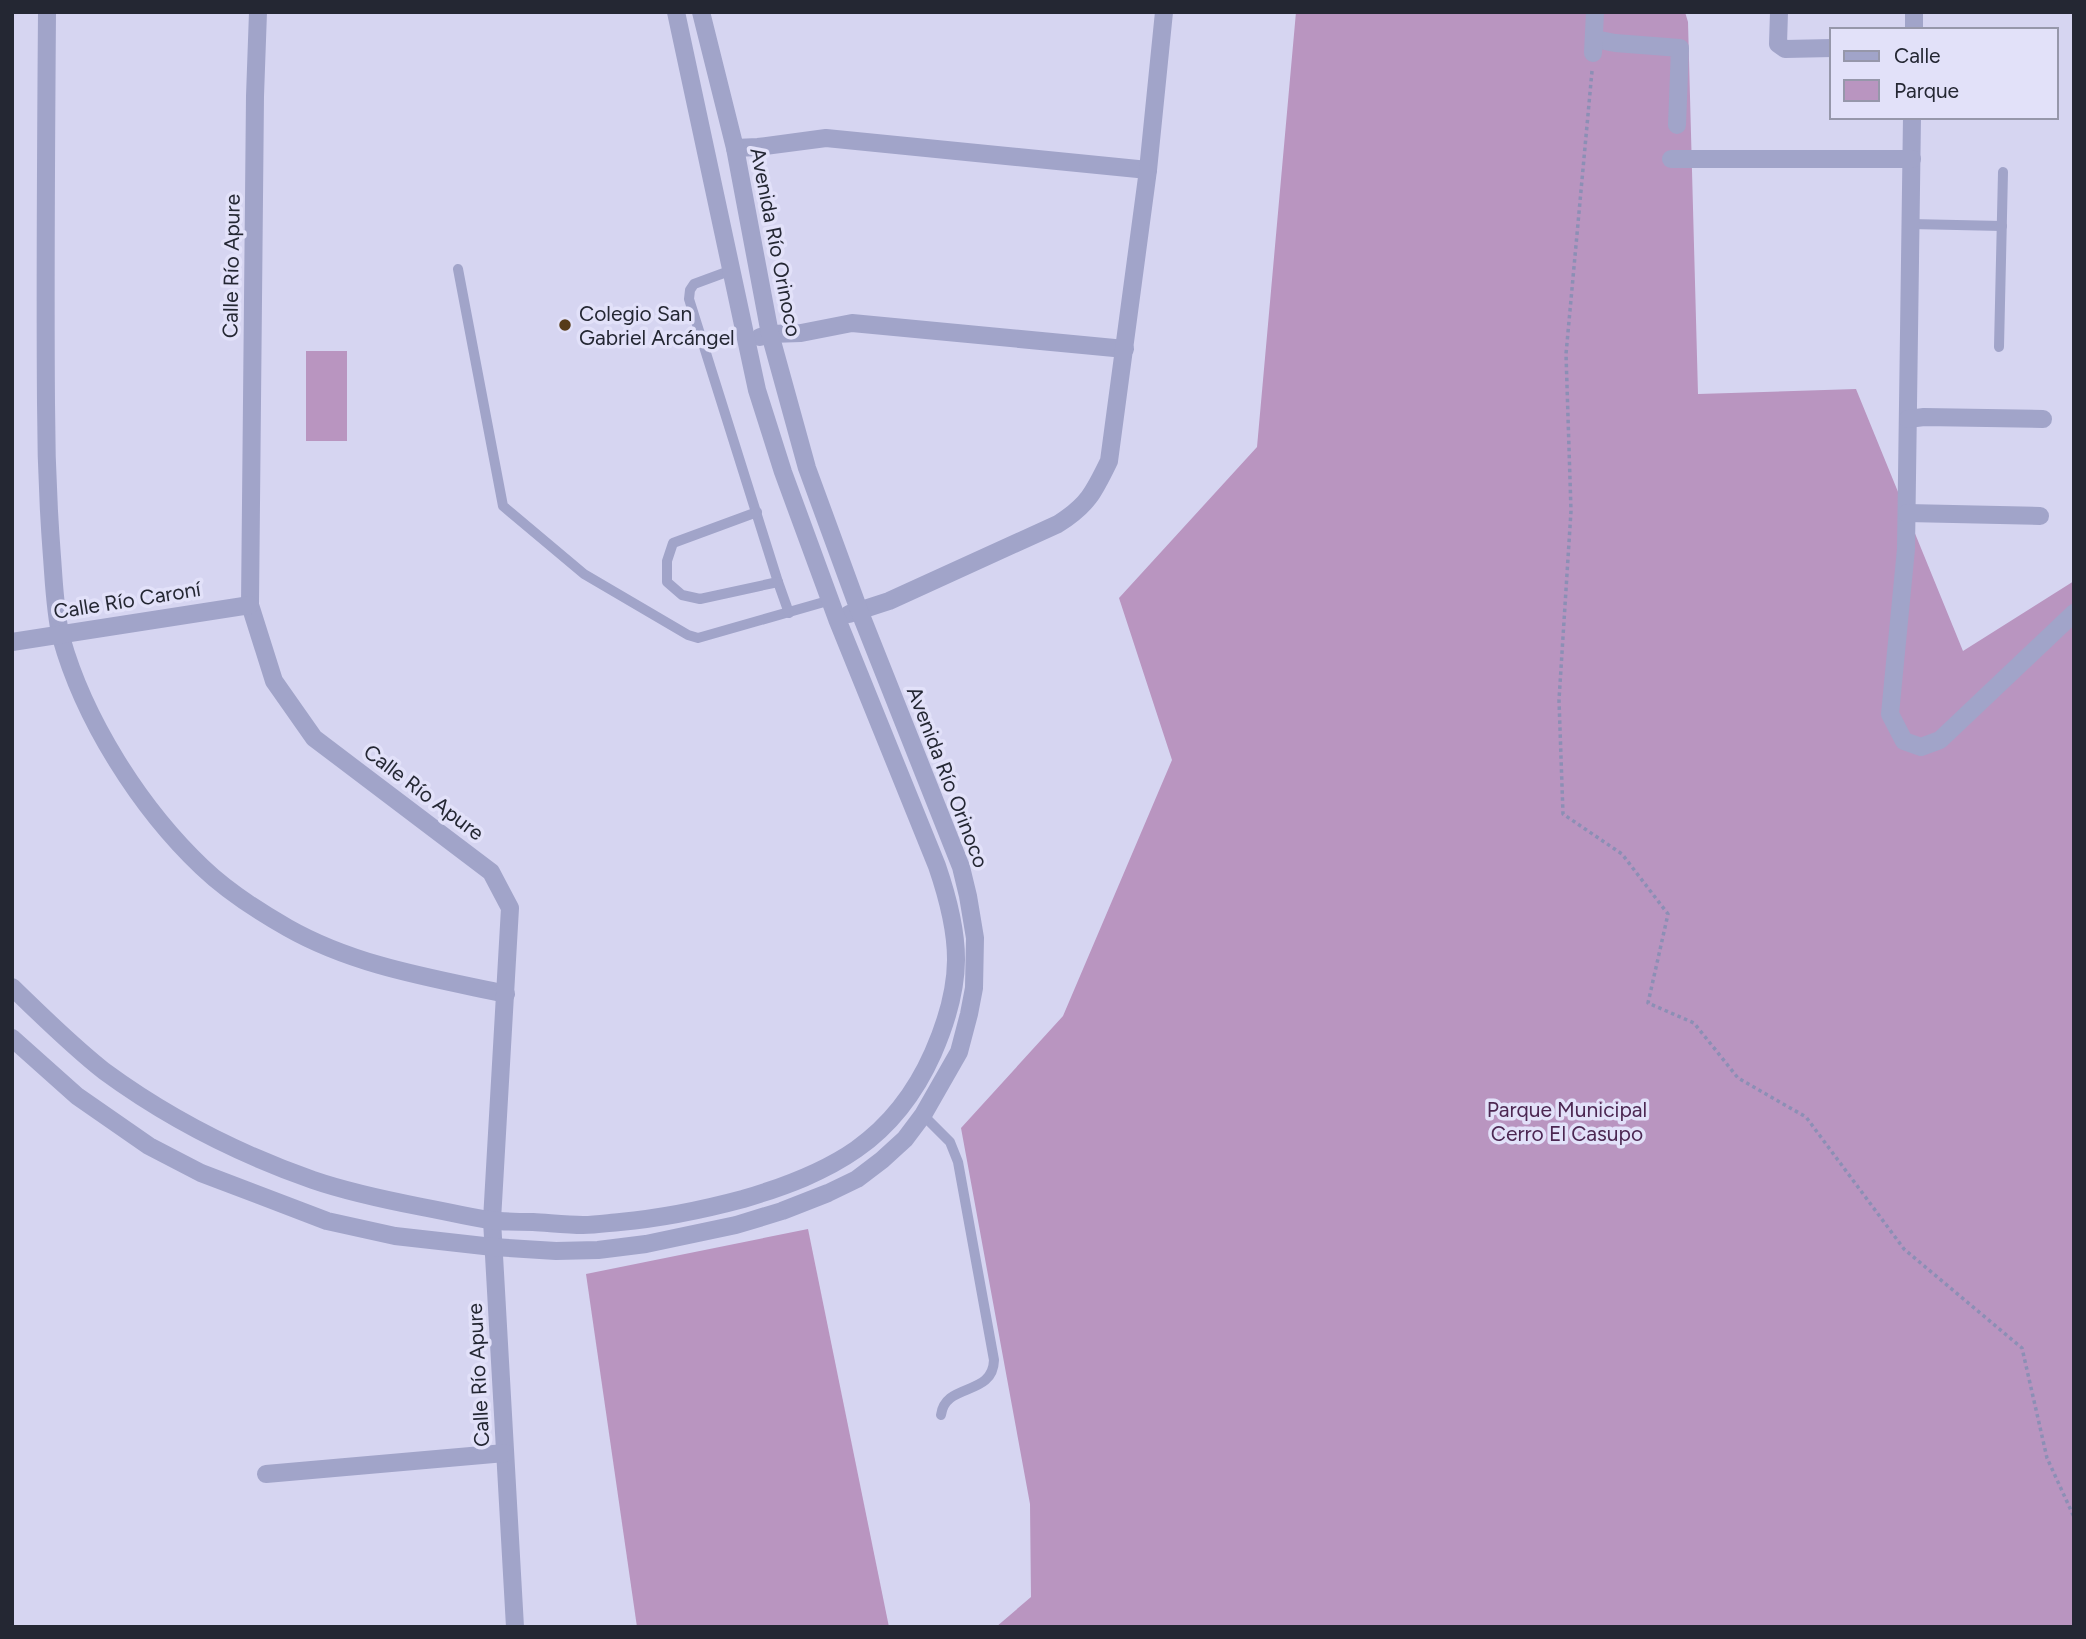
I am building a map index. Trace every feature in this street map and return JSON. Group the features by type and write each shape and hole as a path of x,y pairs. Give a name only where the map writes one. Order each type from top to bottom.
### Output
{"street":[{"path":"47,12 47,487 53,579 60,634 73,676 123,773 203,868 243,899 289,929 334,950 396,971 506,994"},
{"name":"Calle Río Apure","path":"258,12 250,605 274,681 314,738 491,872 510,908 492,1247 515,1627"},
{"name":"Avenida Río Orinoco","path":"12,987 56,1030 104,1070 158,1108 238,1151 316,1181 398,1202 492,1220 586,1225 699,1211 783,1187 832,1166 869,1140 895,1115 911,1093 945,1026 956,977 957,953 948,900 937,866 837,619 783,472 757,390 676,12"},
{"name":"Avenida Río Orinoco","path":"12,1038 77,1096 149,1146 201,1173 327,1221 395,1236 492,1247 598,1250 646,1244 736,1225 782,1212 857,1179 905,1139 923,1115 959,1052 969,1014 974,988 975,938 968,896 961,867 859,610 807,468 770,334 735,148 701,12"},
{"path":"837,619 889,601 1058,524 1077,512 1095,491 1109,461 1148,170 1164,12"},
{"path":"1595,12 1594,46 1615,43 1680,48 1677,125"},
{"path":"1779,12 1778,44 1785,49 1830,48"},
{"path":"1912,119 1906,549 1890,714 1904,741 1921,747 1940,740 2074,612"},
{"path":"735,148 826,138 1148,170"},
{"path":"1671,159 1912,159"},
{"path":"746,341 770,334 801,333 852,323 1125,349"},
{"path":"1908,419 2043,419"},
{"path":"1907,513 2040,516"},
{"name":"Calle Río Caroní","path":"12,642 250,605"},
{"path":"948,900 968,896"},
{"path":"818,1172 828,1193"},
{"path":"266,1474 505,1453"}],"lane":[{"path":"1999,347 2003,172"},
{"path":"1911,224 2002,226"},
{"path":"458,269 503,506 584,574 688,635 698,638 831,600"},
{"path":"732,270 694,284 689,299 789,613"},
{"path":"757,512 673,543 667,561 667,583 682,596 700,599 778,582"},
{"path":"923,1115 950,1142 958,1162 993,1360 989,1376 980,1384 948,1398 941,1415"}],"path":[{"path":"1594,46 1566,354 1571,511 1559,700 1563,814 1622,854 1668,914 1648,1003 1694,1023 1738,1078 1806,1117 1904,1249 2022,1348 2047,1458 2074,1517"}],"green space":[{"name":"Parque Municipal Cerro El Casupo","path":"1296,12 1685,12 1688,22 1698,394 1856,389 1963,651 2074,581 2074,1627 996,1627 1031,1597 1030,1504 961,1128 1063,1016 1172,760 1119,598 1257,447"},
{"path":"306,351 347,351 347,441 306,441"},
{"path":"808,1229 889,1627 637,1627 586,1274"}],"place":[{"name":"Colegio San Gabriel Arcángel","path":"565,325"}]}
